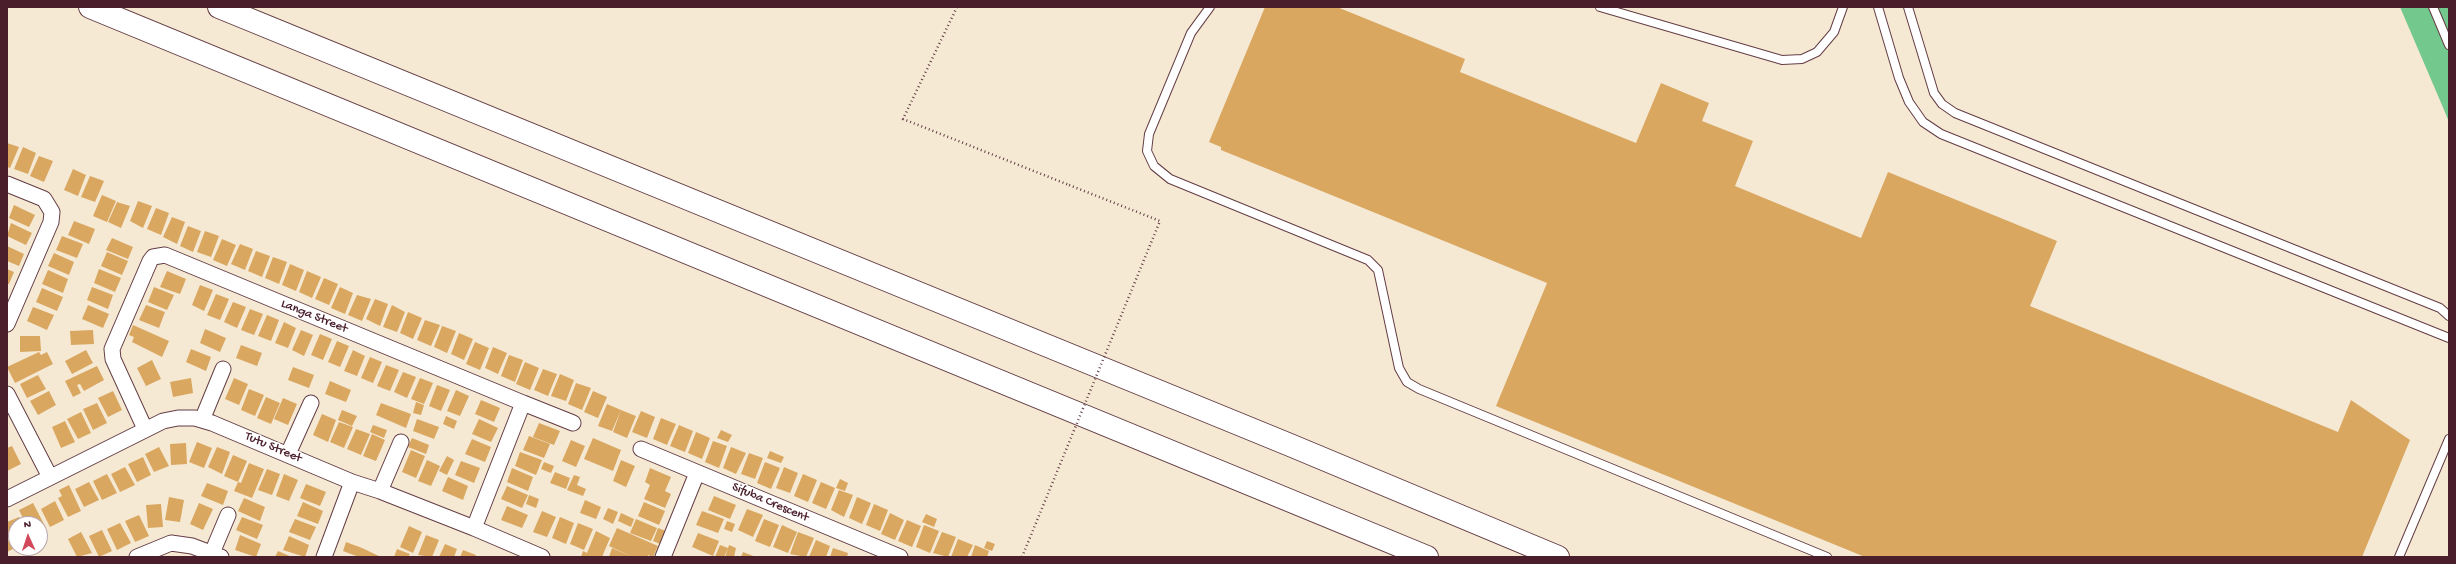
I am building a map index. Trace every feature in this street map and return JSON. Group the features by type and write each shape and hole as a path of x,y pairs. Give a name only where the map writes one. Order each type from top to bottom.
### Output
{"highway":[{"path":"90,7 1427,557"},
{"path":"218,7 1290,445 1558,557"}],"street":[{"path":"7,184 44,199 52,212 51,222 7,324"},
{"name":"Langa Street","path":"145,429 113,359 112,349 150,261 159,255 165,255 523,403"},
{"path":"202,420 223,369"},
{"path":"7,394 50,477"},
{"path":"288,454 311,403"},
{"path":"474,528 523,403 573,423"},
{"name":"Tutu Street","path":"7,499 163,421 178,418 202,420 288,454 352,482 380,491 474,528 542,557"},
{"path":"380,491 401,442"},
{"name":"Sifuba Crescent","path":"641,449 900,557"},
{"path":"663,557 697,473"},
{"path":"324,557 352,482"},
{"path":"136,557 171,543 192,546 216,555 228,515"}],"lane":[{"path":"1210,7 1191,33 1149,134 1147,151 1154,166 1170,179 1368,260 1378,270 1399,368 1407,382 1419,389 1827,557"},
{"path":"1600,7 1782,60 1802,59 1817,52 1834,32 1843,7"},
{"path":"1878,7 1899,78 1909,102 1923,122 1941,134 2449,338"},
{"path":"1908,7 1934,93 1942,104 1955,113 2440,308 2449,316"},
{"path":"2433,7 2449,45"},
{"path":"2399,557 2449,439"}],"path":[{"path":"957,7 904,119 1160,221 1022,557"}],"green space":[{"path":"2400,7 2449,7 2449,122 2442,105"}],"building":[{"path":"1265,7 1337,7 1465,59 1460,72 1636,143 1661,83 1709,103 1702,121 1753,141 1735,186 1861,238 1888,172 2057,241 2030,306 2338,432 2351,400 2410,440 2362,557 1865,557 1496,406 1547,283 1221,150 1221,147 1209,142"},
{"path":"7,143 19,147 10,168 7,167"},
{"path":"23,147 36,153 28,174 14,169"},
{"path":"39,156 53,161 44,182 30,176"},
{"path":"73,169 86,175 78,196 64,190"},
{"path":"90,176 104,181 95,202 81,197"},
{"path":"102,195 116,201 107,222 93,216"},
{"path":"138,201 152,206 143,228 130,221"},
{"path":"117,202 130,206 121,228 108,222"},
{"path":"14,205 35,215 29,227 9,218"},
{"path":"156,208 169,213 161,235 147,229"},
{"path":"172,217 185,222 177,244 163,237"},
{"path":"74,221 95,229 89,244 68,235"},
{"path":"11,223 32,233 26,245 7,236"},
{"path":"188,226 201,231 193,252 180,246"},
{"path":"205,231 219,236 211,257 197,252"},
{"path":"62,236 83,244 77,258 56,250"},
{"path":"112,238 133,247 128,259 106,250"},
{"path":"222,239 236,245 227,266 213,260"},
{"path":"240,244 253,249 245,270 231,264"},
{"path":"7,246 24,254 19,266 7,261"},
{"path":"256,251 270,256 262,277 248,271"},
{"path":"107,252 128,261 122,275 101,266"},
{"path":"54,253 74,262 69,275 48,266"},
{"path":"273,257 287,262 279,284 265,278"},
{"path":"290,264 304,270 296,291 282,285"},
{"path":"7,269 14,272 9,284 7,284"},
{"path":"99,269 121,278 115,292 94,283"},
{"path":"48,270 68,279 63,293 42,284"},
{"path":"167,271 186,279 180,294 160,287"},
{"path":"307,271 321,277 312,298 299,292"},
{"path":"324,278 338,284 329,305 315,299"},
{"path":"200,285 213,290 204,311 192,305"},
{"path":"92,287 113,295 108,309 87,300"},
{"path":"154,287 174,295 167,310 148,302"},
{"path":"340,287 353,293 345,314 331,308"},
{"path":"42,288 63,297 57,311 36,302"},
{"path":"216,294 229,299 220,320 207,315"},
{"path":"357,295 371,299 362,321 348,315"},
{"path":"375,299 388,304 380,326 366,319"},
{"path":"233,302 246,307 237,328 224,322"},
{"path":"88,305 109,314 103,328 82,319"},
{"path":"146,305 165,312 159,328 139,320"},
{"path":"392,305 405,312 397,332 383,327"},
{"path":"33,307 54,315 47,330 27,321"},
{"path":"250,309 263,314 254,335 241,330"},
{"path":"408,312 422,318 413,339 400,333"},
{"path":"267,315 279,320 271,341 258,336"},
{"path":"425,320 440,325 431,346 417,340"},
{"path":"284,322 296,328 288,348 275,343"},
{"path":"133,325 169,341 162,357 132,342 134,337 129,335"},
{"path":"442,326 456,331 447,353 434,347"},
{"path":"205,329 226,338 220,352 200,343"},
{"path":"93,330 94,344 71,345 70,331"},
{"path":"301,330 313,335 304,356 292,350"},
{"path":"459,333 473,339 464,360 451,354"},
{"path":"320,334 332,339 323,360 311,355"},
{"path":"20,336 40,336 41,351 20,352"},
{"path":"337,341 349,346 340,367 328,362"},
{"path":"475,342 489,348 480,370 466,364"},
{"path":"241,345 262,353 257,366 236,358"},
{"path":"493,347 507,353 498,374 485,368"},
{"path":"191,349 211,357 206,371 186,362"},
{"path":"86,350 93,363 72,374 65,361"},
{"path":"353,350 365,356 357,376 344,371"},
{"path":"39,352 41,355 47,352 53,364 15,383 7,367"},
{"path":"509,355 523,360 515,382 501,376"},
{"path":"370,357 382,362 373,383 361,378"},
{"path":"152,360 161,379 146,386 137,368"},
{"path":"525,362 539,368 530,390 516,384"},
{"path":"386,365 399,370 390,391 377,386"},
{"path":"97,366 104,380 84,391 80,384 77,385 81,393 73,397 65,381"},
{"path":"293,367 314,375 309,388 288,380"},
{"path":"543,369 557,374 548,396 534,390"},
{"path":"403,372 416,377 407,398 394,392"},
{"path":"560,374 574,380 566,401 551,396"},
{"path":"38,375 46,389 27,398 20,384"},
{"path":"191,378 193,393 173,397 170,382"},
{"path":"234,378 248,384 239,405 225,399"},
{"path":"420,378 433,383 424,404 411,399"},
{"path":"330,381 351,390 346,402 325,394"},
{"path":"576,383 591,388 582,410 568,404"},
{"path":"437,385 450,390 441,411 429,406"},
{"path":"249,389 264,395 255,416 241,410"},
{"path":"456,390 469,396 460,416 447,411"},
{"path":"49,391 56,405 38,415 30,401"},
{"path":"113,391 122,410 108,417 98,398"},
{"path":"593,391 607,397 598,418 584,412"},
{"path":"266,397 280,403 271,424 257,418"},
{"path":"283,398 297,404 288,425 274,419"},
{"path":"481,400 500,408 494,422 475,414"},
{"path":"416,402 424,405 421,415 413,413"},
{"path":"97,403 107,423 93,430 83,409"},
{"path":"381,403 411,414 406,428 376,415"},
{"path":"607,404 621,410 612,431 598,426"},
{"path":"342,410 357,416 352,426 338,420"},
{"path":"621,410 636,416 627,438 613,432"},
{"path":"641,411 655,417 647,438 632,432"},
{"path":"81,412 91,433 78,439 67,419"},
{"path":"322,414 336,420 328,442 313,435"},
{"path":"446,416 457,421 454,429 443,424"},
{"path":"661,418 676,424 667,445 653,439"},
{"path":"417,419 439,427 434,439 413,431"},
{"path":"479,419 498,428 491,442 472,434"},
{"path":"65,421 75,442 61,448 52,427"},
{"path":"339,422 353,427 344,448 330,442"},
{"path":"539,423 560,431 554,445 533,437"},
{"path":"373,425 387,430 384,438 370,432"},
{"path":"679,425 693,431 685,452 670,446"},
{"path":"356,429 370,434 361,455 347,449"},
{"path":"721,430 732,435 728,442 717,438"},
{"path":"696,432 710,438 702,459 688,453"},
{"path":"372,434 385,440 376,461 363,456"},
{"path":"529,436 550,444 544,458 523,450"},
{"path":"412,438 429,445 426,454 408,447"},
{"path":"593,438 621,450 613,471 584,459"},
{"path":"472,439 491,447 485,462 465,454"},
{"path":"571,440 585,446 576,467 562,461"},
{"path":"713,441 727,446 719,468 705,462"},
{"path":"197,442 212,448 204,468 189,462"},
{"path":"186,443 187,464 171,465 170,444"},
{"path":"12,446 21,464 7,471 7,448"},
{"path":"159,447 169,466 154,472 145,454"},
{"path":"217,447 230,452 222,474 208,467"},
{"path":"731,447 746,453 736,474 723,468"},
{"path":"411,450 425,456 416,478 402,472"},
{"path":"770,451 784,457 781,463 767,458"},
{"path":"520,452 542,460 536,475 515,466"},
{"path":"749,453 763,458 755,479 741,474"},
{"path":"233,455 247,461 238,482 224,476"},
{"path":"447,456 454,460 447,475 439,471"},
{"path":"143,457 151,475 137,482 128,464"},
{"path":"427,460 440,466 431,486 418,481"},
{"path":"621,460 635,466 626,487 613,481"},
{"path":"461,461 480,468 474,483 455,475"},
{"path":"544,462 554,466 551,473 541,469"},
{"path":"765,462 780,468 771,489 757,483"},
{"path":"249,463 264,469 252,498 234,491 238,482 241,483"},
{"path":"125,467 135,485 120,492 111,474"},
{"path":"784,467 798,473 790,493 776,488"},
{"path":"512,468 533,477 528,491 507,482"},
{"path":"650,468 671,477 665,491 671,494 665,508 644,499 650,485 645,482"},
{"path":"267,469 280,474 272,495 258,490"},
{"path":"555,472 570,478 566,489 550,483"},
{"path":"107,474 117,493 102,500 93,481"},
{"path":"284,474 298,480 289,501 276,496"},
{"path":"803,474 817,480 808,502 794,496"},
{"path":"574,475 580,477 577,485 586,489 583,496 567,490"},
{"path":"448,477 468,486 463,500 442,491"},
{"path":"840,479 848,483 845,491 836,488"},
{"path":"89,482 99,500 84,507 75,489"},
{"path":"821,482 835,488 826,509 812,503"},
{"path":"207,483 228,491 223,505 201,496"},
{"path":"306,484 326,492 320,506 300,498"},
{"path":"69,485 81,511 68,517 58,498 62,496 59,490"},
{"path":"507,486 528,495 522,508 501,499"},
{"path":"839,490 853,495 844,517 831,510"},
{"path":"529,495 539,499 536,508 526,504"},
{"path":"714,496 736,505 730,519 708,510"},
{"path":"169,497 184,500 180,522 165,520"},
{"path":"857,497 871,503 862,524 849,518"},
{"path":"244,498 265,507 260,521 238,511"},
{"path":"585,500 601,507 596,519 580,513"},
{"path":"55,501 64,520 50,527 48,523 48,516 44,516 41,509"},
{"path":"303,502 323,511 318,524 297,516"},
{"path":"644,502 665,511 659,525 638,516"},
{"path":"33,503 40,516 22,516 19,510"},
{"path":"199,503 213,509 203,530 190,524"},
{"path":"161,504 163,527 148,528 146,505"},
{"path":"874,504 888,510 880,531 866,525"},
{"path":"507,506 528,515 522,528 501,520"},
{"path":"608,508 618,512 613,524 603,519"},
{"path":"747,509 763,515 753,537 738,530"},
{"path":"542,511 556,517 547,537 533,532"},
{"path":"702,511 724,519 718,533 696,525"},
{"path":"621,513 634,519 631,527 618,521"},
{"path":"890,513 904,520 895,540 881,534"},
{"path":"926,514 937,519 934,527 922,522"},
{"path":"139,515 149,536 135,542 125,521"},
{"path":"242,517 263,525 257,539 236,530"},
{"path":"560,517 574,523 566,544 552,538"},
{"path":"295,519 316,527 310,540 289,532"},
{"path":"636,519 657,528 651,541 630,533"},
{"path":"764,519 779,525 770,547 755,541"},
{"path":"907,520 921,526 912,547 898,541"},
{"path":"727,521 735,524 732,532 724,529"},
{"path":"120,523 131,543 117,550 107,529"},
{"path":"578,523 593,529 584,550 570,544"},
{"path":"782,525 797,532 788,553 773,547"},
{"path":"924,525 939,531 930,553 916,547"},
{"path":"409,526 422,532 413,553 400,547"},
{"path":"617,528 658,546 653,557 648,555 648,557 633,557 609,546"},
{"path":"658,528 666,531 660,544 653,541"},
{"path":"102,530 112,551 99,557 89,536"},
{"path":"596,531 610,538 602,557 581,557 583,551 587,553"},
{"path":"81,532 92,553 77,557 68,539"},
{"path":"798,532 814,538 806,557 790,554"},
{"path":"942,532 956,537 948,557 933,553"},
{"path":"698,533 719,541 713,556 692,547"},
{"path":"240,535 261,544 256,557 235,550"},
{"path":"426,535 439,540 432,557 418,555"},
{"path":"289,536 309,545 305,557 283,550"},
{"path":"7,538 8,552 7,552"},
{"path":"958,539 973,545 967,557 951,557"},
{"path":"816,540 830,546 826,557 809,557"},
{"path":"987,541 995,544 992,551 984,548"},
{"path":"346,542 381,557 359,557 343,551"},
{"path":"445,544 457,549 454,557 439,557"},
{"path":"720,545 728,548 724,557 715,557"},
{"path":"729,545 736,548 734,557 725,557"},
{"path":"975,545 989,551 987,557 971,557"},
{"path":"612,548 633,557 609,557"},
{"path":"833,548 848,553 847,557 830,557"},
{"path":"397,549 410,554 408,557 394,557"},
{"path":"463,550 476,555 475,557 460,557"},
{"path":"278,551 292,557 275,557"},
{"path":"743,552 756,557 741,557"}]}
